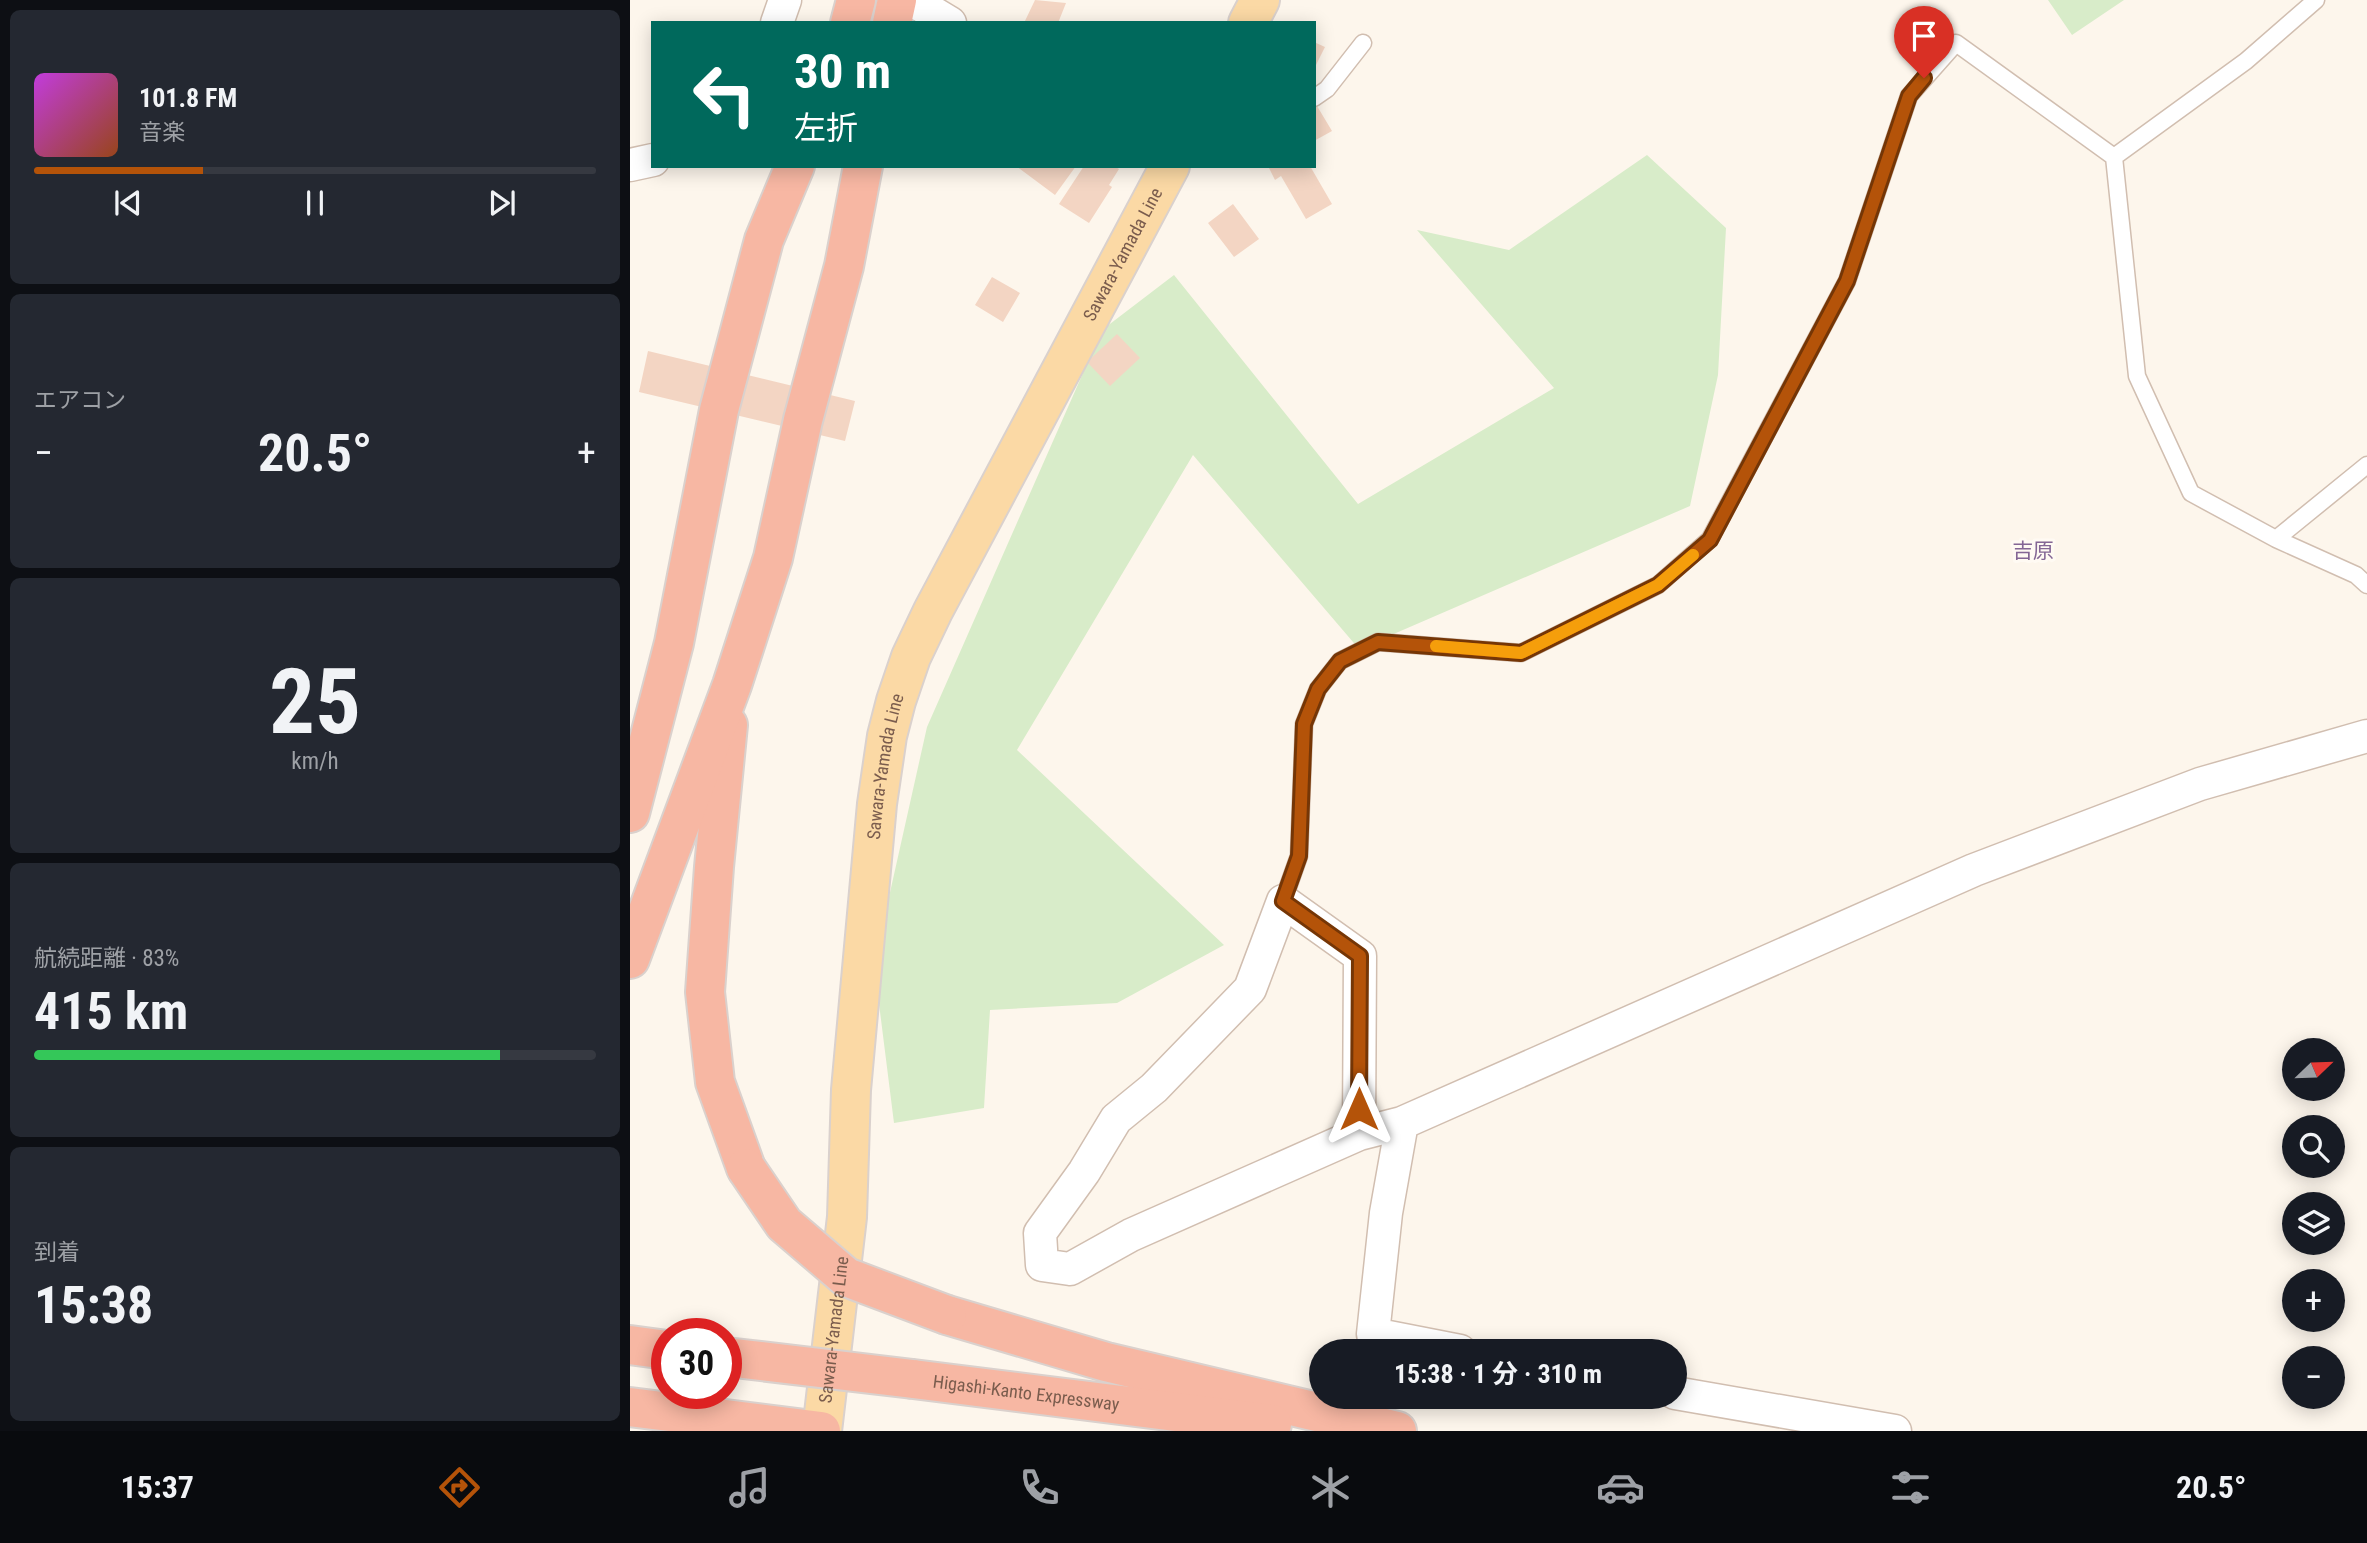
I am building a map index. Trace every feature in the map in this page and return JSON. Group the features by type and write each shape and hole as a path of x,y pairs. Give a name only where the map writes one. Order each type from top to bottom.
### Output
{"highway":[{"path":"851,21 856,0"},
{"path":"630,813 674,643 719,410 764,240 794,168"},
{"path":"630,959 732,685 773,558 803,420 844,266 863,168"},
{"path":"630,737 674,643"},
{"path":"732,685 705,992 715,1082 746,1168 785,1224 846,1277 947,1315 1107,1362 1397,1431"},
{"path":"630,1345 651,1348"},
{"name":"Higashi-Kanto Expressway","path":"742,1359 1325,1431"},
{"path":"630,1406 821,1431"}],"main road":[{"path":"1249,21 1260,0"},
{"name":"Sawara-Yamada Line","path":"821,1431 847,1217 851,1090 877,804 887,736 896,701 911,657 933,611 1162,169"}],"street":[{"path":"778,21 785,0"},
{"path":"902,9 943,21"},
{"path":"630,165 651,160"},
{"path":"1359,1134 1360,956 1283,901 1250,989 1154,1088 1116,1119 1084,1172 1040,1233 1042,1265 1070,1269 1131,1235 1359,1134 1402,1123 1974,870 2200,784 2367,736"},
{"path":"1399,1339 1373,1334 1386,1213 1402,1123"},
{"path":"1687,1395 1895,1431"}],"lane":[{"path":"2115,158 2246,61 2316,0"},
{"path":"1316,97 1327,89 1363,43"},
{"path":"1283,901 1299,856 1304,724 1318,689 1340,661 1378,642 1521,653 1658,585 1710,540 1847,281 1909,96 1956,43 2115,158 2137,376 2191,493 2276,540 2356,575 2367,585"},
{"path":"2276,540 2367,465"}],"green space":[{"path":"2048,0 2124,0 2072,35"},
{"path":"1647,155 1726,228 1718,375 1690,506 1359,649 1193,455 1017,750 1224,945 1117,1003 990,1010 984,1108 894,1123 874,964 927,727 1102,330 1174,275 1358,504 1554,388 1417,230 1509,250"}],"building":[{"path":"1035,0 1066,3 1059,21 1025,21"},
{"path":"1316,43 1325,47 1316,65"},
{"path":"1316,107 1332,131 1316,140"},
{"path":"1019,168 1075,168 1055,195"},
{"path":"1083,168 1119,169 1109,185 1112,187 1089,223 1059,204"},
{"path":"1269,168 1311,168 1332,204 1306,219 1281,176 1275,180"},
{"path":"1233,204 1259,239 1234,257 1208,223"},
{"path":"992,277 1020,293 1003,322 975,305"},
{"path":"1117,334 1140,358 1110,386 1087,362"},
{"path":"648,351 855,401 845,441 639,392"}],"tunnel":[{"path":"1369,1431 1370,1409"}],"slow traffic":[{"path":"1436,646 1521,653 1658,585 1693,555"}],"district":[{"name":"吉原","path":"2033,551"}],"route":[{"path":"1359,1109 1360,956 1283,901 1299,856 1304,724 1318,689 1340,661 1378,642 1521,653 1658,585 1710,540 1847,281 1909,96 1924,78"}]}
